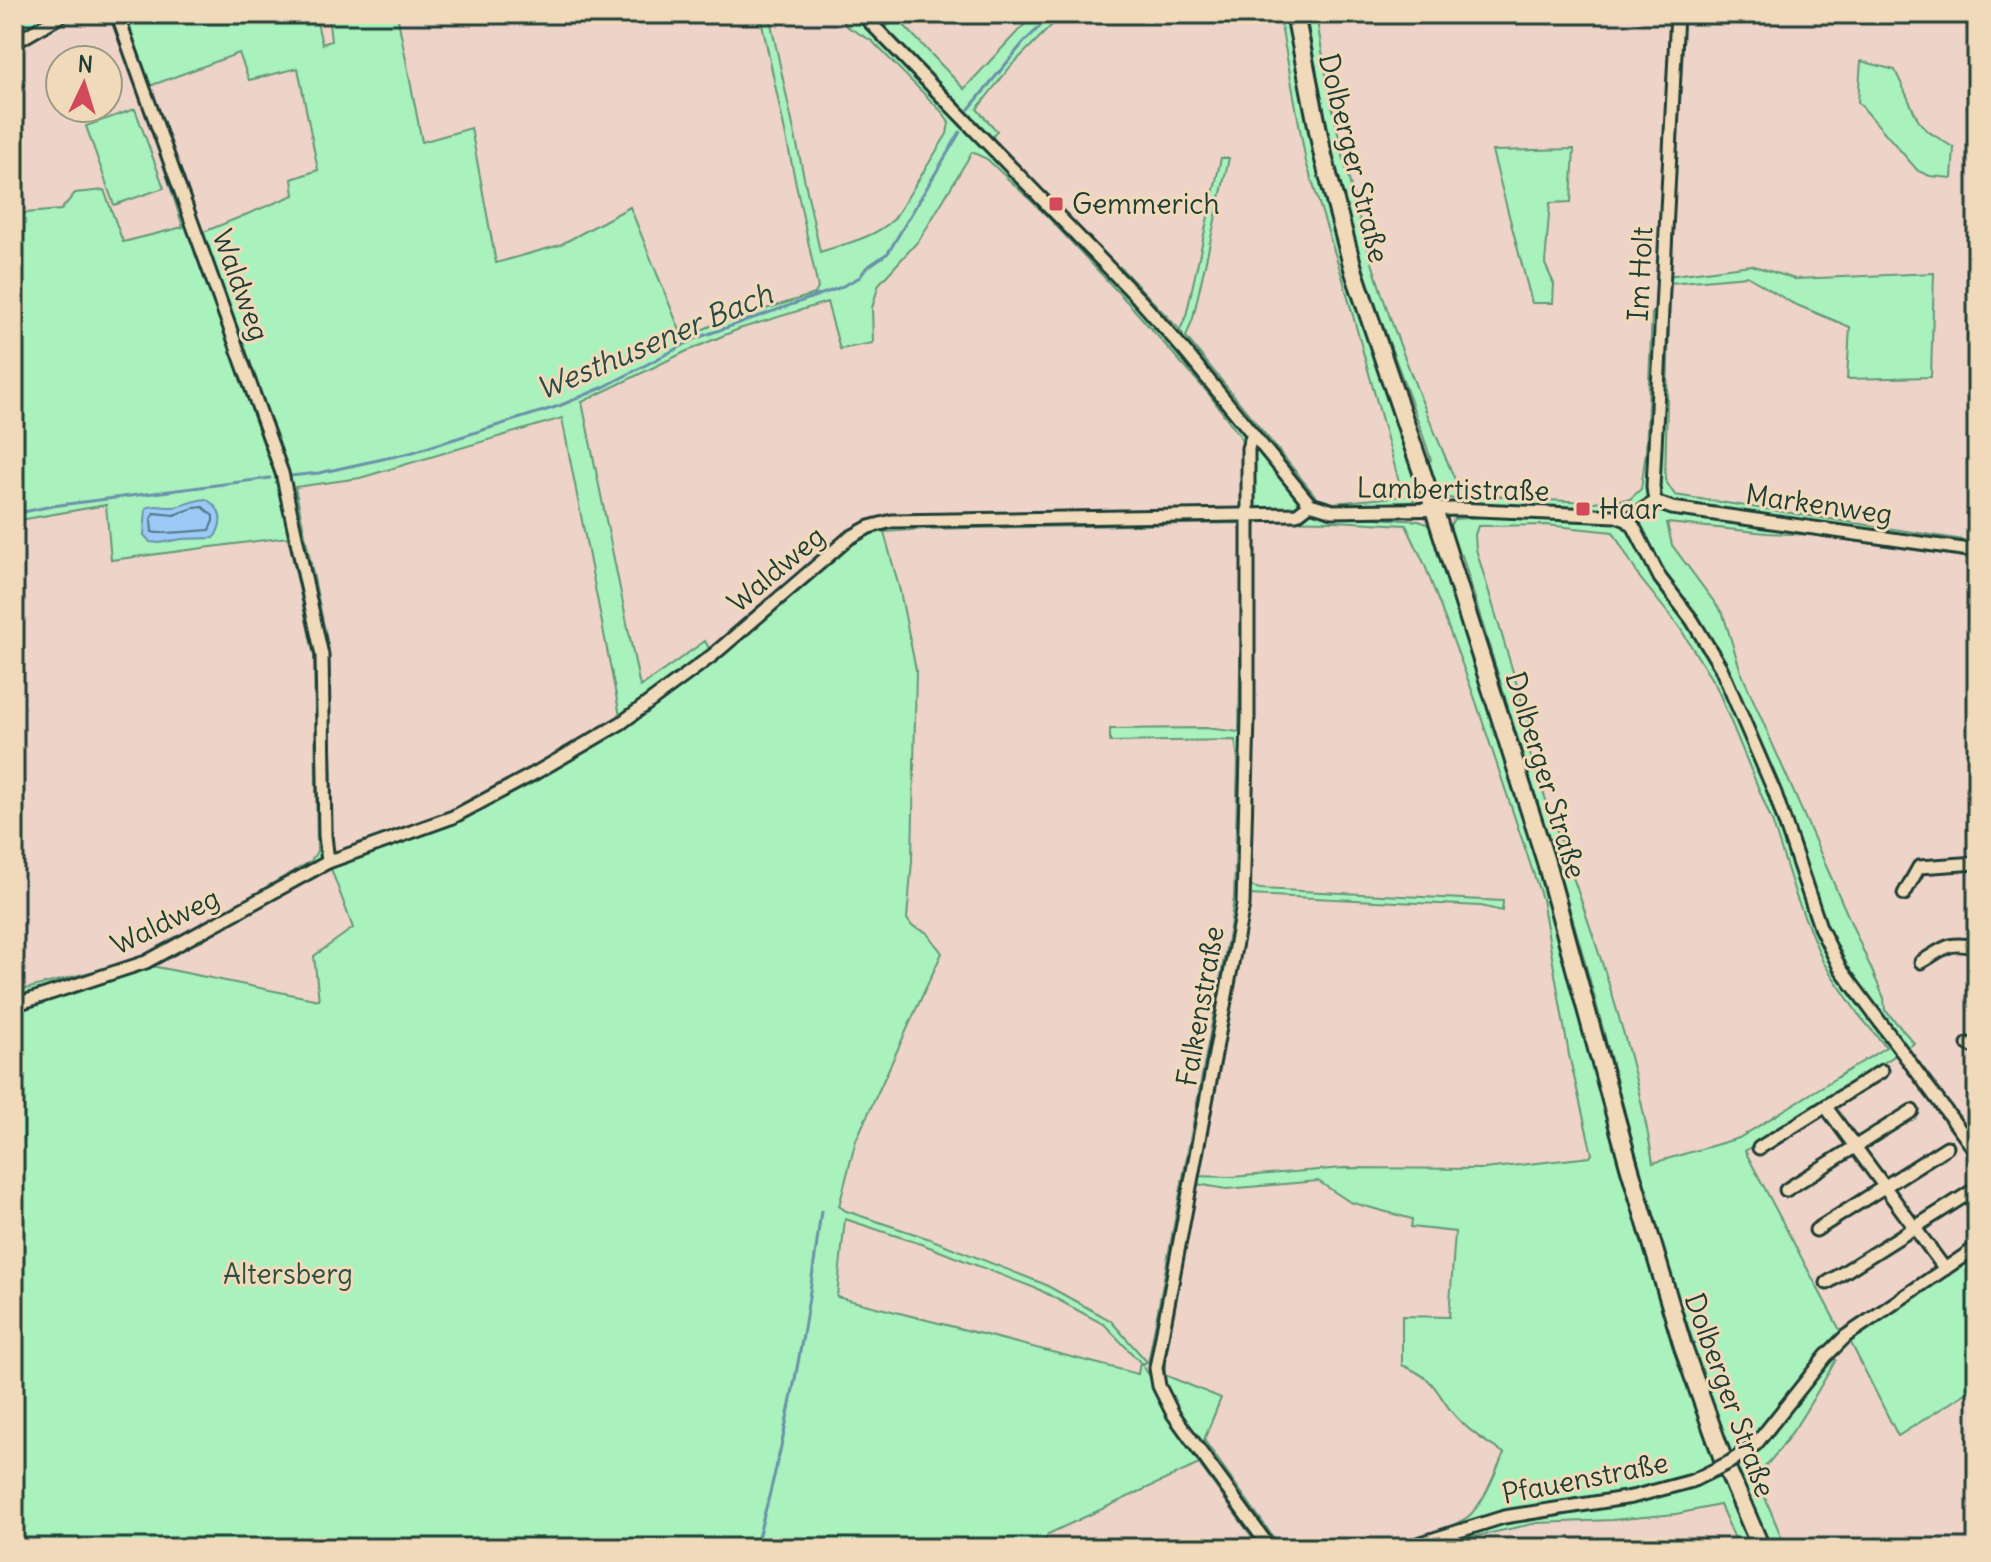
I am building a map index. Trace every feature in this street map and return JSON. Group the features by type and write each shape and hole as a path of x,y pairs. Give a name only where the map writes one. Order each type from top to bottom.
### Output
{"main road":[{"name":"Dolberger Straße","path":"1295,14 1323,156 1354,272 1434,509 1546,862 1667,1297 1702,1403 1761,1548"}],"street":[{"path":"14,43 40,31 64,14"},
{"name":"Waldweg","path":"117,14 282,473 322,655 328,862"},
{"path":"862,14 1184,350 1310,504"},
{"name":"Im Holt","path":"1655,502 1677,14"},
{"name":"Falkenstraße","path":"1253,434 1248,448 1248,717 1243,905 1156,1368 1159,1386 1173,1414 1270,1548"},
{"path":"1655,502 1627,520 1634,527 1660,578 1692,620 1721,668 1775,793 1820,927 1840,968 1977,1153"},
{"name":"Markenweg","path":"1655,502 1672,508 1977,551"},
{"name":"Waldweg","path":"14,1005 146,962 328,862 453,817 621,723 713,655 849,538 869,527 892,521 1297,514 1310,504"},
{"name":"Lambertistraße","path":"1310,504 1333,511 1434,509 1616,516 1627,520"},
{"path":"1904,894 1919,867 1977,863"},
{"path":"1921,962 1948,945 1959,943 1977,948"},
{"path":"1759,1148 1882,1071"},
{"path":"1826,1107 1945,1269"},
{"path":"1786,1190 1912,1111"},
{"path":"1816,1230 1947,1147"},
{"path":"1827,1283 1977,1188"},
{"name":"Pfauenstraße","path":"1405,1548 1504,1517 1632,1497 1692,1481 1730,1462 1756,1444 1835,1346 1977,1247"}],"green space":[{"path":"14,14 59,14 17,39"},
{"name":"Altersberg","path":"120,14 315,14 322,44 331,41 328,14 397,14 422,142 471,128 496,263 560,245 630,207 683,338 713,325 815,294 818,288 760,14 769,14 820,252 868,236 894,219 947,134 949,123 944,114 872,41 846,26 841,14 856,14 1120,285 1247,433 1244,450 1240,436 1208,393 1131,306 1046,215 987,159 972,152 920,239 879,284 872,308 873,343 840,349 827,302 739,329 582,402 640,687 705,641 711,652 851,540 868,530 894,524 1237,519 1245,525 1245,716 1239,906 1152,1363 1148,1363 1141,1363 1267,1548 1260,1548 1199,1464 1048,1534 1041,1548 84,1548 14,1540 14,992 144,958 147,965 319,1000 314,956 353,928 330,866 454,818 621,721 562,418 360,478 295,487 329,650 333,848 336,852 348,851 336,855 329,848 324,656 289,487 201,233 294,195 292,179 318,170 298,68 249,80 239,53 147,87","holes":["1239,523 1242,536 1239,732 1205,728 1110,729 1110,742 1235,740 1238,760 1234,897 1230,927 1148,1363 1110,1320 1044,1284 839,1206 856,1140 942,953 926,932 912,926 907,919 912,861 916,670 884,532","845,1219 924,1245 1040,1290 1105,1325 1140,1362 1138,1374 837,1297"]},
{"path":"869,14 875,14 884,26 900,21 964,89 1034,14 1063,14 1011,66 977,109 997,131 990,140"},
{"path":"1279,14 1289,14 1349,273 1417,482 1417,496 1412,502 1344,507 1331,505 1307,494 1181,342 1183,334 1180,331 1175,334 1117,270 1120,267 1180,330 1186,316 1221,158 1229,158 1186,337 1317,498 1334,503 1403,496 1342,276 1306,162"},
{"path":"1306,14 1316,14 1348,175 1383,297 1459,489 1520,499 1593,502 1630,499 1641,489 1646,451 1652,312 1659,312 1651,488 1643,503 1628,513 1518,508 1448,498 1437,490 1426,462 1431,460 1372,294 1346,207"},
{"path":"1861,61 1895,70 1918,120 1926,130 1954,148 1952,178 1930,176 1918,171 1858,102"},
{"path":"140,92 279,471 319,654 323,855 319,864 266,895 263,889 311,861 317,851 314,656 288,537 111,560 106,505 14,521 14,214 61,210 75,193 104,190 123,242 183,227"},
{"path":"135,109 164,188 114,205 86,126 124,124 124,113"},
{"path":"1574,149 1571,202 1550,203 1545,264 1554,284 1553,303 1532,303 1492,151"},
{"path":"1751,265 1795,279 1934,273 1931,377 1847,379 1850,327 1792,303 1747,276 1670,283 1665,480 1675,495 1977,542 1977,548 1671,505 1660,497 1657,486 1667,276"},
{"path":"1254,444 1300,500 1302,504 1297,511 1251,511 1250,449"},
{"path":"1652,510 1977,554 1977,559 1813,535 1667,523 1672,545 1723,614 1741,672 1884,998 1885,1010 1914,1043 1908,1048 1858,987 1833,946 1781,794 1758,742 1732,691 1649,549 1641,519"},
{"path":"1310,511 1427,524 1432,530 1514,780 1664,1303 1718,1462 1690,1476 1691,1479 1670,1486 1515,1513 1497,1513 1397,1548 1380,1548 1464,1520 1486,1493 1504,1453 1464,1425 1431,1383 1402,1365 1402,1316 1449,1317 1455,1232 1411,1227 1412,1219 1350,1202 1318,1181 1226,1189 1197,1184 1165,1375 1221,1398 1204,1440 1281,1548 1274,1548 1176,1412 1162,1383 1160,1362 1195,1176 1231,1177 1344,1168 1484,1169 1590,1157 1592,1154 1569,1055 1542,899 1474,696 1424,563 1406,525 1258,520 1253,531 1249,886 1246,881 1251,529 1257,520 1297,517"},
{"path":"1498,516 1601,520 1617,522 1629,532 1657,581 1690,622 1717,671 1771,795 1816,929 1899,1053 1745,1151 1842,1334 1765,1430 1728,1456 1688,1347 1694,1344 1649,1199 1583,955 1462,555 1457,556 1449,527 1454,519","holes":["1546,525 1613,532 1640,578 1680,628 1717,688 1772,821 1797,899 1823,962 1858,1014 1886,1047 1739,1138 1653,1163 1643,1111 1615,1005 1527,745 1534,742 1476,549 1475,535 1478,526"]},
{"path":"1249,886 1503,901 1502,911 1481,906 1248,895 1231,990"},
{"path":"1977,1258 1977,1386 1898,1436 1849,1339"},
{"path":"1831,1356 1836,1360 1800,1421 1756,1476 1786,1548 1766,1548 1733,1469 1768,1441"},
{"path":"1723,1474 1754,1548 1739,1548 1720,1505 1676,1514 1537,1523 1458,1540 1447,1537 1522,1519 1662,1495 1693,1487"}],"water":[{"path":"206,499 216,507 220,516 214,538 159,543 150,542 144,535 146,508 177,506"}],"waterway":[{"name":"Westhusener Bach","path":"969,109 1024,42 1053,14"},
{"name":"Westhusener Bach","path":"290,476 319,473 410,453 559,406 604,387 697,338 839,288 860,277 866,268 888,253 960,132"},
{"name":"Westhusener Bach","path":"14,514 52,506 270,478"},
{"path":"755,1548 795,1381 821,1211"}],"place":[{"name":"Gemmerich","path":"1056,204"},
{"name":"Haar","path":"1583,509"}]}
